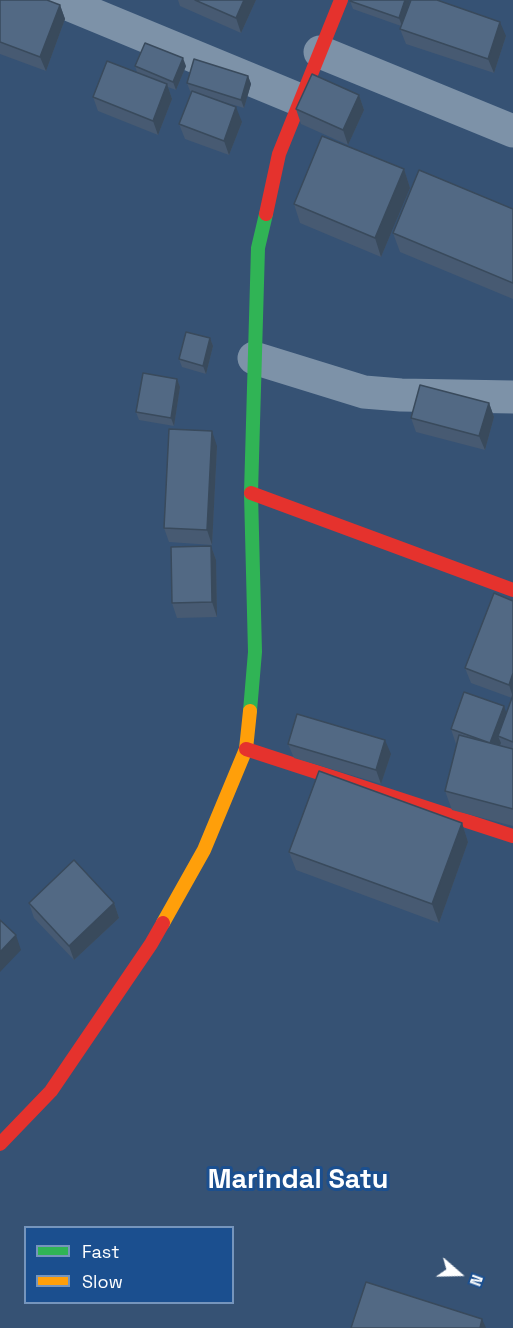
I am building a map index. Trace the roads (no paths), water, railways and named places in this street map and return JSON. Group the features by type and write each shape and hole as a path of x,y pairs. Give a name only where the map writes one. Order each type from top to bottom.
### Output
{"street":[{"path":"58,0 300,99"},
{"path":"0,1144 51,1091 151,944 204,850 246,749 255,652 252,493 258,248 279,154 340,0"},
{"path":"320,52 513,131"},
{"path":"254,358 364,392 513,397"},
{"path":"252,493 513,590"},
{"path":"246,749 513,836"}],"district":[{"name":"Marindal Satu","path":"298,1181"}]}
